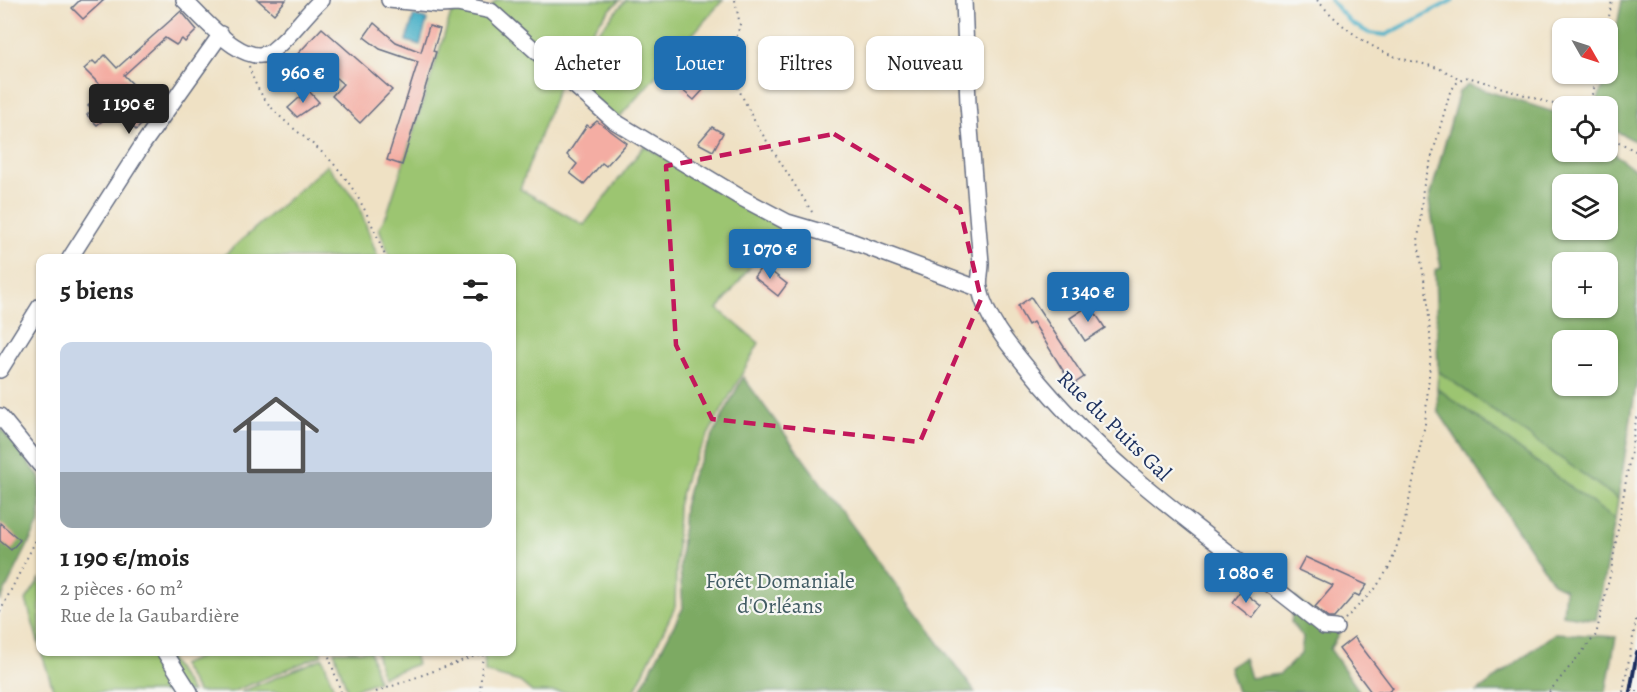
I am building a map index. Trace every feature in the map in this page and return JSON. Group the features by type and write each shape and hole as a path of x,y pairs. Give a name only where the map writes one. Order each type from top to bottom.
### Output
{"street":[{"path":"184,0 246,55 261,57 273,51 321,0"},
{"path":"389,0 483,4 614,121 738,196 787,222 980,289"},
{"name":"Rue du Puits Gal","path":"964,0 968,104 981,263 980,289 987,310 1002,336 1078,427 1146,490 1324,627 1336,628"},
{"path":"73,254 143,144 221,34"},
{"path":"0,370 36,312"},
{"path":"0,416 36,460"},
{"path":"167,656 190,692"}],"path":[{"path":"735,0 740,25 731,56 731,72 756,123 816,219 814,230"},
{"path":"1317,0 1345,27 1383,52 1449,72 1459,80"},
{"path":"1609,18 1612,0"},
{"path":"246,55 256,86 270,106 300,136 329,159 368,213 384,254"},
{"path":"1336,628 1380,581 1390,566 1404,525 1425,424 1431,351 1428,303 1418,242 1423,189 1450,92 1459,80 1468,77 1552,103"},
{"path":"1618,142 1637,152"},
{"path":"1549,692 1596,635 1611,571 1637,414"},
{"path":"0,612 36,540"},
{"path":"1623,692 1637,615"},
{"path":"329,656 341,692"},
{"path":"376,692 472,656"},
{"path":"480,692 483,656"}],"highlighted area":[{"path":"834,134 960,209 981,299 920,442 712,419 676,345 666,166"}],"green space":[{"path":"497,0 621,0 589,36 534,36 534,46 490,7"},
{"path":"626,0 723,0 691,36 654,36 654,78 617,120 583,90 642,90 642,36 595,36"},
{"path":"1622,0 1637,0 1637,142 1618,132 1618,96 1599,96 1604,84 1618,84 1618,21"},
{"path":"462,8 491,20 516,39 534,57 534,90 557,90 520,189 584,225 644,146 783,224 718,309 759,343 687,473 678,506 675,607 634,692 532,692 520,682 485,672 484,656 516,656 516,254 389,254 379,228 387,214 451,14"},
{"path":"1468,85 1552,112 1552,162 1618,162 1618,157 1637,171 1637,380 1618,499 1438,371 1435,270 1441,268 1429,201 1459,92"},
{"path":"327,165 357,201 377,254 226,254"},
{"path":"1438,371 1618,499 1615,520 1437,388"},
{"name":"Forêt Domaniale d'Orléans","path":"743,377 975,692 639,692 683,608 680,567 684,507 692,476"},
{"path":"1437,388 1615,520 1596,620 1563,615 1565,589 1553,583 1438,411"},
{"path":"0,427 36,472 36,529 0,601"},
{"path":"36,585 36,634 26,600"},
{"path":"1295,597 1339,634 1330,649 1360,692 1237,692 1229,667 1244,658 1250,678 1280,674 1301,654 1303,637 1291,622"},
{"path":"1555,633 1616,637 1606,692 1477,692"},
{"path":"43,656 167,656 192,692 54,692"},
{"path":"202,656 320,656 232,692 198,692 181,665"},
{"path":"336,656 371,656 378,681 348,692"},
{"path":"377,656 415,656 417,664 382,677"},
{"path":"323,658 335,692 241,692"}],"water":[{"path":"414,16 427,20 420,45 406,41"}],"building":[{"path":"80,0 104,0 83,19 72,8"},
{"path":"258,0 286,0 274,14"},
{"path":"181,11 197,30 185,42 182,39 176,45 165,38 124,75 143,95 136,103 147,114 141,119 144,122 136,130 116,110 97,125 87,115 92,110 88,106 104,89 84,69 93,61 96,64 105,55 117,68"},
{"path":"374,23 396,42 421,52 429,26 440,29 433,51 436,52 402,165 387,160 418,62 380,49 364,37"},
{"path":"322,28 392,90 360,123 332,96 343,84 328,71 318,82 293,59"},
{"path":"308,90 319,102 297,117 288,108"},
{"path":"682,90 703,90 694,100"},
{"path":"597,121 627,143 606,166 602,163 584,184 570,173 577,164 567,155 587,125 590,127"},
{"path":"712,127 723,133 713,151 698,143"},
{"path":"763,265 787,284 778,296 754,277"},
{"path":"1031,297 1084,377 1072,385 1033,322 1028,325 1021,313 1018,306"},
{"path":"1090,305 1105,328 1085,341 1070,318"},
{"path":"0,523 20,540 11,550 0,541"},
{"path":"1305,557 1367,585 1359,596 1355,594 1334,618 1328,618 1315,607 1333,586 1298,570"},
{"path":"1241,590 1261,606 1252,618 1232,602"},
{"path":"1354,637 1393,688 1388,692 1371,692 1339,649"}],"waterway":[{"path":"1330,0 1351,23 1369,33 1386,35 1453,0"}],"railway":[{"path":"1630,692 1637,652"}]}
